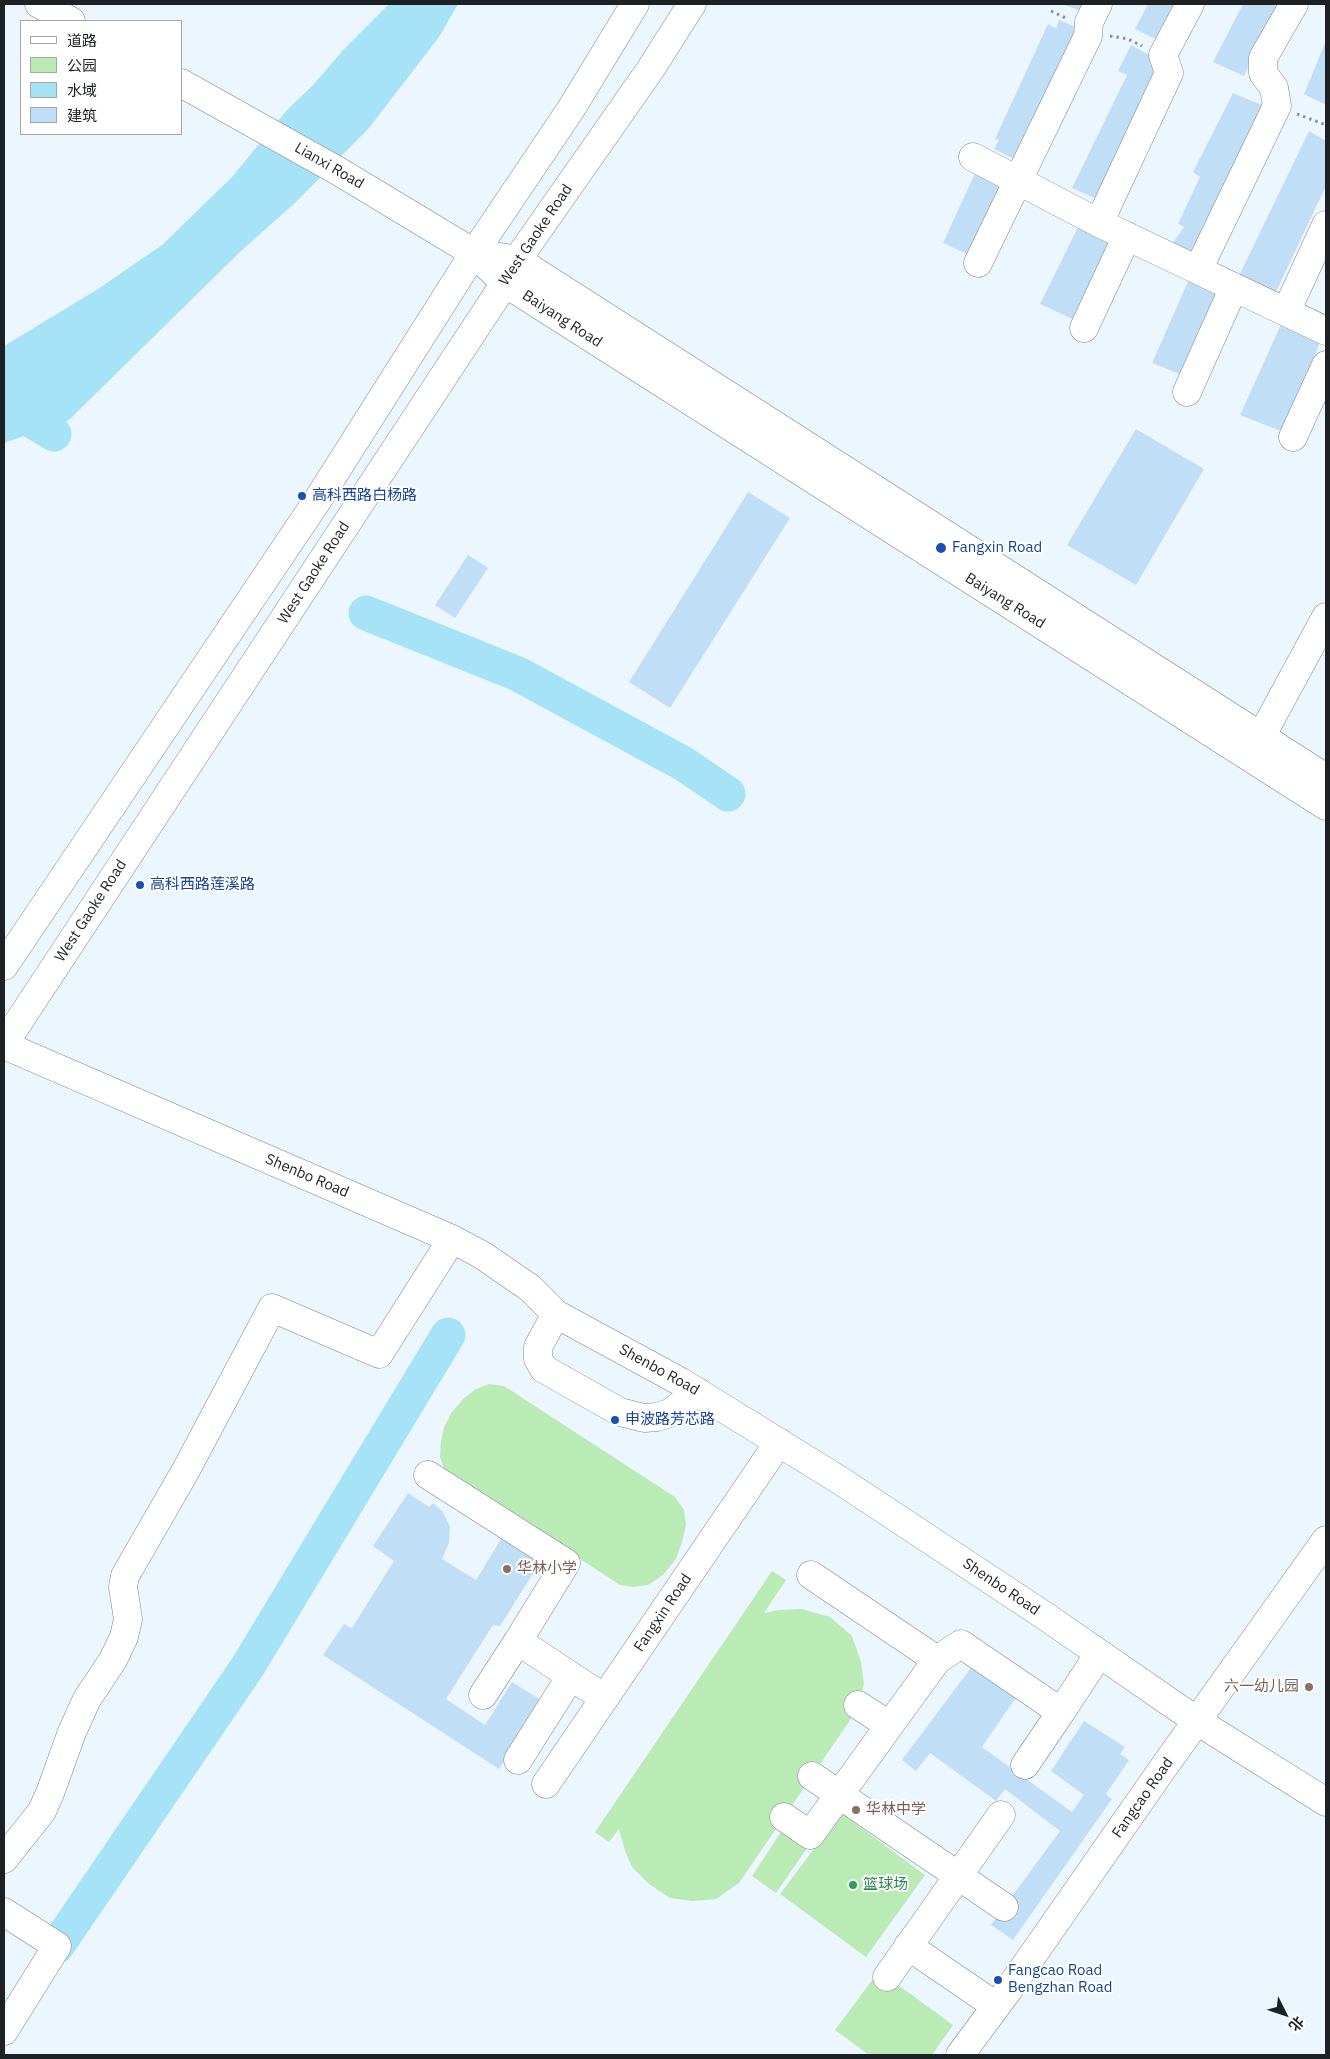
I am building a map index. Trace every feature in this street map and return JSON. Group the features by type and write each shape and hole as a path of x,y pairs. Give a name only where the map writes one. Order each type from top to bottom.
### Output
{"main road":[{"path":"39,4 69,20"},
{"path":"4,966 315,504 474,253 571,109 635,4"},
{"name":"West Gaoke Road","path":"4,1044 511,271 650,70 692,4"},
{"path":"1099,223 1169,72 1164,55 1190,4"},
{"path":"1198,270 1277,106 1274,88 1263,73 1263,58 1294,4"},
{"path":"978,263 1020,181 1088,36 1094,13"},
{"name":"Lianxi Road","path":"182,84 338,171 474,253"},
{"path":"973,157 1099,223 1326,331"},
{"path":"1286,312 1326,225"},
{"path":"1084,328 1127,236"},
{"name":"Baiyang Road","path":"474,253 511,271 1256,747 1326,806"},
{"path":"1187,392 1234,287"},
{"path":"1293,437 1326,365"},
{"path":"1256,747 1326,617"},
{"name":"Baiyang Road","path":"1256,747 1326,778"},
{"name":"Shenbo Road","path":"4,1044 452,1239 482,1255 530,1288 556,1314 630,1353 780,1442 953,1555 1197,1721 1326,1802"},
{"path":"4,1859 42,1811 87,1698 113,1660 124,1638 128,1619 123,1587 125,1576 206,1434 272,1308 380,1354 452,1239"},
{"path":"556,1314 538,1347 538,1359 544,1369 620,1412 644,1418 657,1417 670,1412 698,1392"},
{"name":"Fangxin Road","path":"546,1784 780,1442"},
{"path":"428,1475 566,1563 483,1695"},
{"name":"Fangcao Road","path":"960,2055 1326,1540"},
{"path":"811,1575 937,1660"},
{"path":"518,1641 604,1698"},
{"path":"784,1817 810,1835 937,1660 960,1644 1061,1712"},
{"path":"1025,1765 1099,1654"},
{"path":"518,1760 571,1676"},
{"path":"858,1705 889,1725"},
{"path":"812,1776 1004,1907"},
{"path":"887,1977 1001,1815"},
{"path":"4,1912 57,1946 4,2030"},
{"path":"908,1946 996,2006"}],"path":[{"path":"1277,106 1326,125"}],"green space":[{"path":"489,1384 504,1386 675,1497 684,1510 686,1525 676,1559 663,1575 648,1585 634,1587 620,1585 445,1471 440,1457 444,1427 452,1412 464,1398 476,1389"},
{"path":"772,1571 786,1580 764,1613 802,1609 830,1617 852,1636 861,1662 864,1684 857,1710 739,1883 716,1899 693,1901 670,1898 649,1884 632,1867 619,1829 609,1842 595,1832"},
{"name":"篮球场","path":"841,1813 925,1875 866,1957 780,1894"},
{"path":"787,1823 812,1841 776,1893 752,1876"},
{"path":"879,1971 953,2025 932,2055 869,2055 835,2030"}],"water":[{"path":"389,4 458,4 439,37 369,128 296,202 241,251 69,420 4,443 4,346 98,289 162,245 232,177 287,110"}],"building":[{"path":"1061,4 1093,4 1088,13"},
{"path":"1148,4 1185,4 1164,43 1135,29"},
{"path":"1243,4 1278,4 1244,76 1213,62"},
{"path":"1059,20 1085,31 1022,163 994,149 999,140 995,139 1048,24 1056,28"},
{"path":"1326,41 1326,105 1304,94"},
{"path":"1131,45 1164,63 1106,203 1072,188 1127,75 1118,71"},
{"path":"1233,93 1269,108 1198,261 1170,247 1184,227 1178,224 1200,177 1193,172"},
{"path":"1309,131 1326,141 1326,186 1273,298 1236,282"},
{"path":"977,169 1012,185 976,258 943,243"},
{"path":"1081,221 1118,239 1079,322 1040,304"},
{"path":"1190,277 1227,293 1190,378 1152,363"},
{"path":"1284,318 1323,335 1283,432 1240,415"},
{"path":"1136,429 1204,469 1136,585 1067,545"},
{"path":"748,492 790,518 670,708 629,682"},
{"path":"468,555 488,568 455,618 435,605"},
{"path":"408,1493 429,1507 433,1503 443,1512 450,1527 449,1543 442,1559 476,1580 507,1529 545,1554 500,1626 493,1625 446,1699 485,1725 512,1682 544,1702 499,1769 323,1655 344,1624 352,1628 394,1561 373,1546"},
{"path":"976,1661 1019,1693 982,1747 1072,1812 1084,1795 1051,1771 1084,1721 1125,1747 1120,1754 1129,1760 1106,1794 1112,1799 1013,1940 991,1925 1060,1831 1005,1789 996,1801 930,1753 916,1771 902,1760"}],"waterway":[{"path":"4,404 54,434"},
{"path":"366,613 518,674 684,764 728,794"},
{"path":"57,1946 248,1666 448,1335"}],"place":[{"name":"高科西路白杨路","path":"302,496"},
{"name":"Fangxin Road","path":"941,548"},
{"name":"高科西路莲溪路","path":"140,885"},
{"name":"申波路芳芯路","path":"615,1420"},
{"name":"华林小学","path":"507,1569"},
{"name":"六一幼儿园","path":"1309,1687"},
{"name":"华林中学","path":"856,1810"},
{"name":"篮球场","path":"853,1885"},
{"name":"Fangcao Road Bengzhan Road","path":"998,1980"}]}
